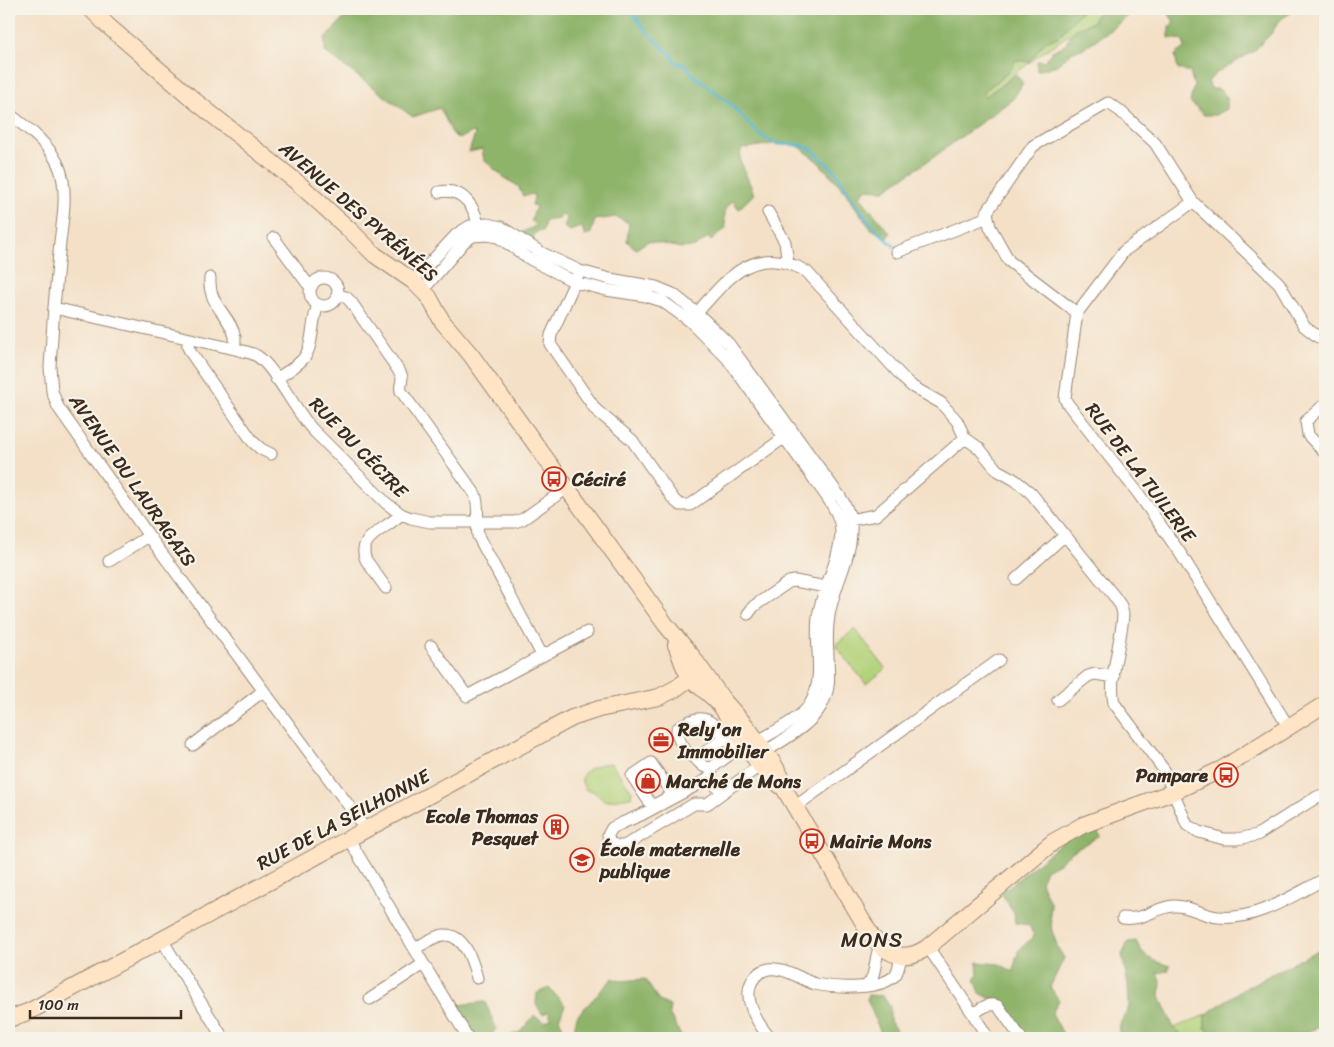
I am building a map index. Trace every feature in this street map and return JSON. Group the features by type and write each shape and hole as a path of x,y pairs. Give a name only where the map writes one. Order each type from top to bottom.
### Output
{"street":[{"name":"AVENUE DES PYRÉNÉES","path":"91,9 180,88 298,183 375,255 418,285 432,302 442,321 471,355 666,625 696,673 753,751 777,768 785,790 872,937 880,946"},
{"path":"1077,313 1009,261 990,227 987,212 1033,146 1108,103 1119,110 1155,143 1193,202 1279,283 1304,326 1318,337"},
{"name":"AVENUE DU LAURAGAIS","path":"9,114 34,133 44,145 60,168 63,180 63,211 50,367 50,382 55,400 63,416 149,536 365,829"},
{"path":"439,192 447,190 456,192 472,206 479,230"},
{"name":"RUE DE LA TUILERIE","path":"1193,202 1124,251 1077,313 1065,392 1067,403 1138,493 1180,553 1288,726"},
{"path":"768,212 784,242 788,263"},
{"path":"898,252 988,217"},
{"path":"479,230 487,224 501,227 578,276 656,287 673,294 694,317 729,344 788,435 841,498 849,550 830,587 828,657 824,674 830,683 825,699 818,711 808,715 753,751 711,772 641,815 612,828 608,835 609,842 617,846 624,846 694,804 707,804 727,788 753,751"},
{"path":"418,285 457,234 470,226 479,230"},
{"path":"274,238 307,283 312,286"},
{"path":"694,317 728,279 745,267 764,261 788,263 807,272 913,387 941,403 957,421 965,438 979,448 998,470 1031,492 1121,606 1123,622 1114,677 1114,703 1164,770 1184,820 1190,828 1216,838 1237,839 1257,835 1317,797 1325,794"},
{"path":"578,276 551,335 550,344 596,410 632,440 674,500 680,505 690,505 788,435"},
{"path":"210,278 211,293 232,328 235,337 235,349"},
{"path":"320,279 330,280 335,284 337,295 331,304 325,306 318,305 311,297 312,286 320,279"},
{"path":"337,295 346,297 351,302 401,374 401,391 475,494 478,507 476,522 478,536 542,655"},
{"path":"276,378 305,357 318,305"},
{"name":"RUE DU CÉCIRE","path":"54,308 235,349 257,356 266,364 302,418 312,429 386,503 401,514 430,522 511,523 519,521 567,488"},
{"path":"188,339 187,342 191,353 253,442 271,454"},
{"path":"1325,404 1306,421 1308,435 1325,453"},
{"path":"846,521 872,517 883,510 965,438"},
{"path":"386,588 366,560 364,548 370,538 401,514"},
{"path":"109,562 149,536"},
{"path":"1016,579 1064,536"},
{"path":"748,614 754,606 789,582 830,587"},
{"path":"431,646 468,696 587,632"},
{"path":"796,806 999,660"},
{"name":"RUE DE LA SEILHONNE","path":"9,1019 30,1011 572,718 599,709 659,697 667,694 696,673"},
{"path":"1058,700 1088,676 1095,674 1114,677"},
{"path":"193,745 263,691"},
{"path":"866,986 873,977 874,960 880,946 892,954 918,954 1053,842 1083,825 1173,792 1222,769 1325,704"},
{"path":"727,788 717,787 711,772 690,756 677,736 676,729 683,724 699,719 710,721 715,724 726,739 753,751"},
{"path":"696,759 717,742 726,739"},
{"path":"348,838 468,1038"},
{"path":"1123,918 1136,919 1163,908 1176,906 1215,917 1234,917 1266,908 1325,879"},
{"path":"415,949 443,935 451,936 458,940 469,954 477,978"},
{"path":"162,940 223,1038"},
{"path":"928,947 988,1038"},
{"path":"770,1038 755,1015 748,995 750,985 760,973 774,968 815,984 866,986 880,984 892,977 899,966 901,955"},
{"path":"370,999 423,964"},
{"path":"973,1014 987,1005 993,1004 998,1006 1021,1038"}],"green space":[{"path":"353,9 1083,9 1059,36 1044,43 1029,62 1016,60 1009,72 983,92 985,97 1016,75 1023,83 1013,99 931,159 884,190 865,189 860,197 890,233 887,238 870,228 843,189 818,162 800,147 772,144 741,149 740,160 754,194 739,209 733,201 727,207 725,213 726,228 711,241 708,237 695,247 681,248 648,241 636,249 627,241 629,223 616,217 595,220 591,233 585,236 582,227 569,231 564,227 567,219 563,215 559,218 545,221 543,231 538,231 534,235 532,256 526,260 521,238 523,232 536,226 531,221 536,206 532,205 533,194 523,196 518,186 506,179 484,160 482,149 469,152 475,134 473,132 458,139 452,133 440,108 413,117 325,52 325,38"},
{"path":"1083,9 1107,9 1095,15 1095,21 1065,37 985,97 983,92 1009,72 1016,60 1029,62 1044,43 1059,36"},
{"path":"1107,9 1134,9 1110,30 1082,49 1073,51 1057,65 1037,71 1037,61 1045,61 1052,51 1065,45 1074,30 1094,21 1095,15"},
{"path":"1166,9 1297,9 1281,19 1270,35 1254,51 1215,74 1208,82 1212,89 1219,89 1227,97 1227,109 1216,115 1204,115 1190,102 1194,86 1190,72 1178,69 1175,55 1185,47 1182,40 1169,38 1169,26 1174,22"},
{"path":"855,629 886,669 866,684 835,645"},
{"path":"611,763 632,791 631,797 605,801 593,791 586,790 582,783 584,773 593,767"},
{"path":"1096,826 1100,836 1046,870 1041,882 1051,905 1052,931 1064,958 1050,987 1059,1000 1052,1013 1065,1038 1025,1038 1002,999 991,999 980,993 975,979 978,974 977,962 999,964 1014,972 1016,957 1019,956 1018,951 1034,936 1029,925 1015,923 1014,912 1001,893 1062,843"},
{"path":"1325,933 1325,1024 1313,1030 1286,1038 1214,1036 1205,1028 1205,1015 1241,990 1322,948"},
{"path":"1136,941 1142,952 1149,958 1170,966 1168,971 1157,973 1161,981 1160,997 1174,1028 1185,1038 1119,1038 1120,1024 1129,1007 1128,984 1122,955 1128,942"},
{"path":"613,978 620,981 645,979 659,1001 670,1006 669,1013 682,1038 510,1038 510,1036 520,1032 534,1016 545,1022 551,1019 549,1012 542,1014 536,1004 537,993 549,988 565,1005 559,1019 567,1036 573,1036 577,1016"},
{"path":"868,995 883,996 890,1007 890,1021 901,1038 883,1038 867,999"},
{"path":"485,1002 496,1028 490,1038 474,1038 458,1005"},
{"path":"1205,1015 1205,1028 1214,1036 1234,1038 1185,1038 1174,1028"}],"waterway":[{"path":"628,9 650,35 673,57 675,62 687,66 692,74 728,102 761,136 776,144 801,145 811,149 836,172 857,206 873,226 897,249"}],"place":[{"name":"Céciré","path":"554,479"},
{"name":"Rely'on Immobilier","path":"661,740"},
{"name":"Pampare","path":"1226,775"},
{"name":"Marché de Mons","path":"648,781"},
{"name":"Ecole Thomas Pesquet","path":"556,827"},
{"name":"Mairie Mons","path":"812,841"},
{"name":"École maternelle publique","path":"582,860"}],"district":[{"name":"MONS","path":"872,940"}]}
